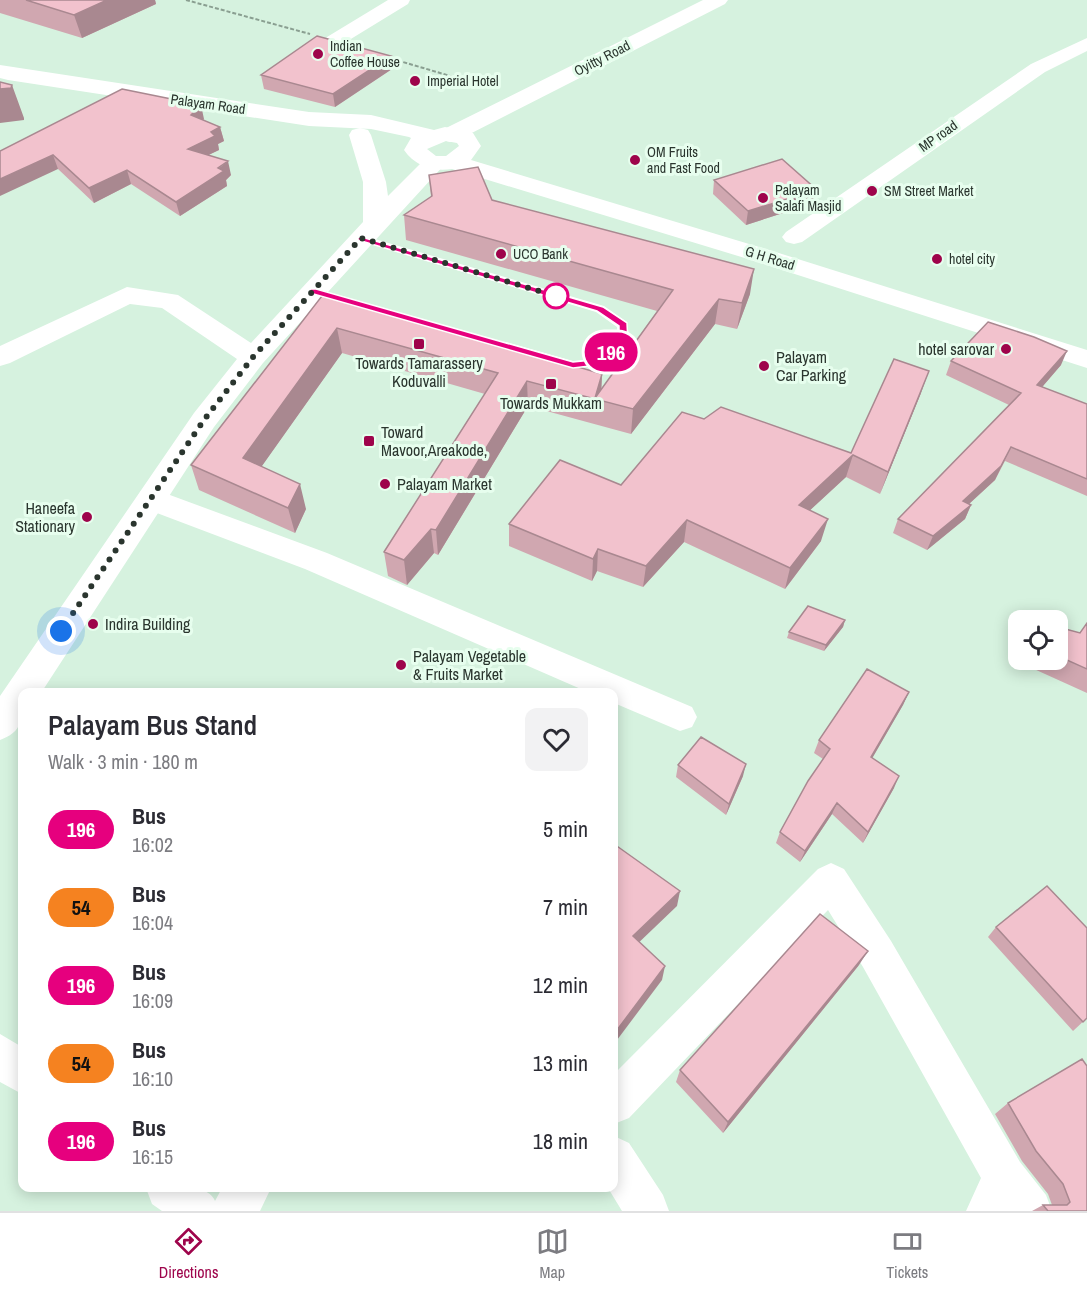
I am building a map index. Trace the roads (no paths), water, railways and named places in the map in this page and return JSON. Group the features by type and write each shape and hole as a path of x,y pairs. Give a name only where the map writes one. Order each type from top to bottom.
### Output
{"main road":[{"name":"Oyitty Road","path":"25,688 204,420 253,357 319,293 368,230 442,149 485,115 718,0"},
{"name":"Palayam Road","path":"0,71 8,75 309,119"},
{"path":"309,119 327,128 396,143 442,149"},
{"path":"309,119 349,120 395,127 442,149"},
{"path":"360,135 363,156 373,176 377,197 368,230"},
{"name":"G H Road","path":"442,149 621,197 933,292 1087,344"},
{"name":"G H Road","path":"442,149 1087,359"},
{"path":"0,357 127,296 169,301 253,357"},
{"name":"Oyitty Road","path":"0,725 18,698"}],"street":[{"path":"334,41 401,0"},
{"name":"MP road","path":"794,237 1038,68 1087,44"},
{"path":"151,499 316,561 612,688"},
{"path":"618,690 680,717"},
{"path":"618,1099 831,881 877,954 1008,1200"},
{"path":"0,1055 18,1070"},
{"path":"618,1164 647,1211"},
{"path":"173,1192 197,1211"},
{"path":"233,1211 246,1192"}],"lane":[{"path":"368,230 600,309 623,325 624,343 595,363 573,365 494,342"}],"place":[{"name":"Indian Coffee House","path":"318,54"},
{"name":"Imperial Hotel","path":"415,81"},
{"name":"OM Fruits and Fast Food","path":"635,160"},
{"name":"SM Street Market","path":"872,191"},
{"name":"Palayam Salafi Masjid","path":"763,198"},
{"name":"UCO Bank","path":"501,254"},
{"name":"hotel city","path":"937,259"},
{"name":"Towards Tamarassery Koduvalli","path":"419,344"},
{"name":"hotel sarovar","path":"1006,349"},
{"name":"Palayam Car Parking","path":"764,366"},
{"name":"Towards Mukkam","path":"551,384"},
{"name":"Toward Mavoor,Areakode,","path":"369,441"},
{"name":"Palayam Market","path":"385,484"},
{"name":"Haneefa Stationary","path":"87,517"},
{"name":"Indira Building","path":"93,624"},
{"name":"Palayam Vegetable & Fruits Market","path":"401,665"}]}
